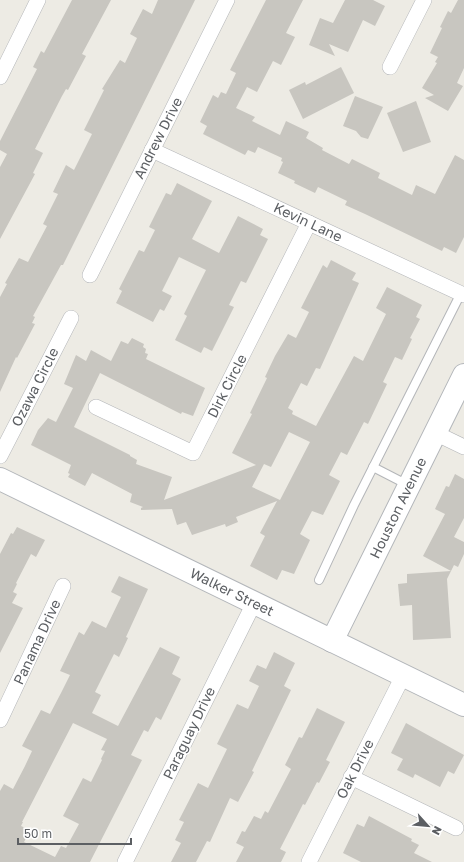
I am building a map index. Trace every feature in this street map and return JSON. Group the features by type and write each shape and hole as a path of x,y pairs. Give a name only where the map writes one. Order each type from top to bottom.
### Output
{"main road":[{"name":"Houston Avenue","path":"332,641 464,375"},
{"name":"Walker Street","path":"0,479 464,705"}],"street":[{"path":"0,77 38,0"},
{"name":"Andrew Drive","path":"90,276 227,0"},
{"path":"390,67 424,0"},
{"name":"Kevin Lane","path":"152,150 463,292"},
{"name":"Dirk Circle","path":"96,407 193,454 309,223"},
{"name":"Ozawa Circle","path":"0,456 71,318"},
{"path":"435,433 464,446"},
{"name":"Panama Drive","path":"0,720 63,586"},
{"name":"Paraguay Drive","path":"125,862 254,603"},
{"name":"Oak Drive","path":"309,862 403,676"},
{"path":"351,777 456,828"}],"lane":[{"path":"319,580 373,466 463,292"},
{"path":"373,466 409,486"}],"building":[{"path":"72,0 111,0 82,54 86,56 68,90 66,89 62,96 35,149 43,153 33,173 35,174 0,239 0,167 7,154 0,150 0,141 37,69 33,67 41,51 44,53"},
{"path":"158,0 195,0 63,265 61,265 33,316 35,317 32,323 35,324 17,358 16,357 0,392 0,297 7,284 5,283 19,258 28,262 47,226 43,224 58,194 53,192 66,165 74,170 92,134 84,130 104,90 102,89 120,60 125,63 137,38 130,34 143,9 152,14"},
{"path":"266,0 303,0 286,33 295,37 281,65 273,61 257,92 247,87 236,108 255,117 252,121 280,135 286,121 309,132 306,138 323,148 322,150 349,164 352,159 380,173 378,178 412,195 416,185 435,194 455,155 464,160 464,237 456,253 444,247 442,251 345,205 347,201 318,187 315,193 294,183 295,181 278,173 283,162 281,161 282,158 258,147 255,153 248,150 245,155 203,134 207,126 200,122 213,95 218,98 221,92 226,94 236,73 230,70"},
{"path":"345,0 373,0 385,6 375,26 363,20 348,52 329,44 335,56 309,45 320,18 333,23"},
{"path":"458,0 464,0 464,68 457,83 463,86 448,111 425,98 434,95 422,88 437,63 435,62 438,57 430,53 442,28 440,27 448,11 451,13"},
{"path":"341,67 354,93 303,119 289,90 305,82 306,85"},
{"path":"355,96 383,107 368,139 361,137 356,131 343,126"},
{"path":"416,101 431,142 403,152 387,113"},
{"path":"177,183 212,201 192,239 219,253 238,216 263,229 260,235 268,239 246,283 241,281 229,305 234,307 212,351 204,347 201,353 175,340 187,316 184,314 206,270 179,257 162,291 172,296 164,311 160,309 153,322 116,303 122,291 119,289 139,250 144,252 155,230 149,227 166,193 171,195"},
{"path":"331,260 356,273 352,280 359,283 320,369 316,368 307,386 301,383 288,408 293,411 292,414 316,426 354,356 363,361 386,314 376,308 387,287 422,305 416,317 420,319 410,338 412,339 402,360 395,357 383,382 387,384 368,424 364,422 347,455 341,452 329,475 340,481 323,515 312,511 300,534 310,540 294,574 282,570 277,580 250,566 265,536 260,533 277,501 236,517 238,522 226,527 225,524 192,535 186,522 177,525 172,509 141,510 143,507 130,502 132,494 92,473 85,486 68,477 70,474 68,473 71,465 31,445 38,430 48,418 56,422 73,388 64,384 76,355 86,361 91,350 111,361 121,341 128,344 132,338 144,344 143,347 146,349 145,353 148,354 146,359 205,388 193,416 182,412 181,414 100,373 74,427 130,455 137,460 136,464 172,477 164,500 256,465 232,453 252,414 250,413 267,378 265,377 275,356 288,334 296,338 309,312 301,308 323,265 327,268","holes":["289,432 310,442 280,500 252,487 264,464 271,467"]},
{"path":"455,474 464,479 464,518 454,537 464,542 464,554 458,567 454,565 451,571 423,556 445,514 435,509 446,486 449,487"},
{"path":"17,527 45,540 36,557 31,554 16,583 17,584 13,592 17,594 12,603 23,608 0,653 0,554 11,533 13,534"},
{"path":"451,571 447,579 451,638 413,640 412,605 400,606 398,584 407,583 407,574"},
{"path":"119,576 148,589 126,637 128,638 119,657 114,654 95,692 101,695 92,713 118,726 160,647 180,657 172,674 181,679 161,720 156,717 148,732 144,730 131,755 142,760 90,862 0,862 0,791 4,784 13,789 25,766 32,751 22,746 41,710 50,714 70,675 60,671 79,632 84,635 92,621 106,628 121,597 111,592","holes":["73,723 107,739 101,750 105,751 101,759 102,760 91,782 83,778 63,816 79,824 66,848 61,846 55,857 24,842 30,830 21,826 22,822"]},
{"path":"274,652 295,663 284,686 291,690 252,771 254,772 238,802 230,798 210,842 207,841 196,862 171,862 181,843 175,840 184,822 179,820 198,783 208,788 227,749 217,744 237,704 248,709 259,686 249,681 257,665 266,669"},
{"path":"317,708 345,722 326,760 330,762 305,805 303,804 280,849 286,852 281,862 236,862 244,847 236,843 242,831 245,832 254,816 261,819 265,811 268,813 291,769 285,765 299,737 302,738"},
{"path":"406,723 464,755 454,774 448,771 440,787 415,774 413,778 397,770 403,759 391,753"},
{"path":"369,816 412,839 411,841 419,845 414,853 432,862 361,862 343,853 357,824 364,827"}]}
